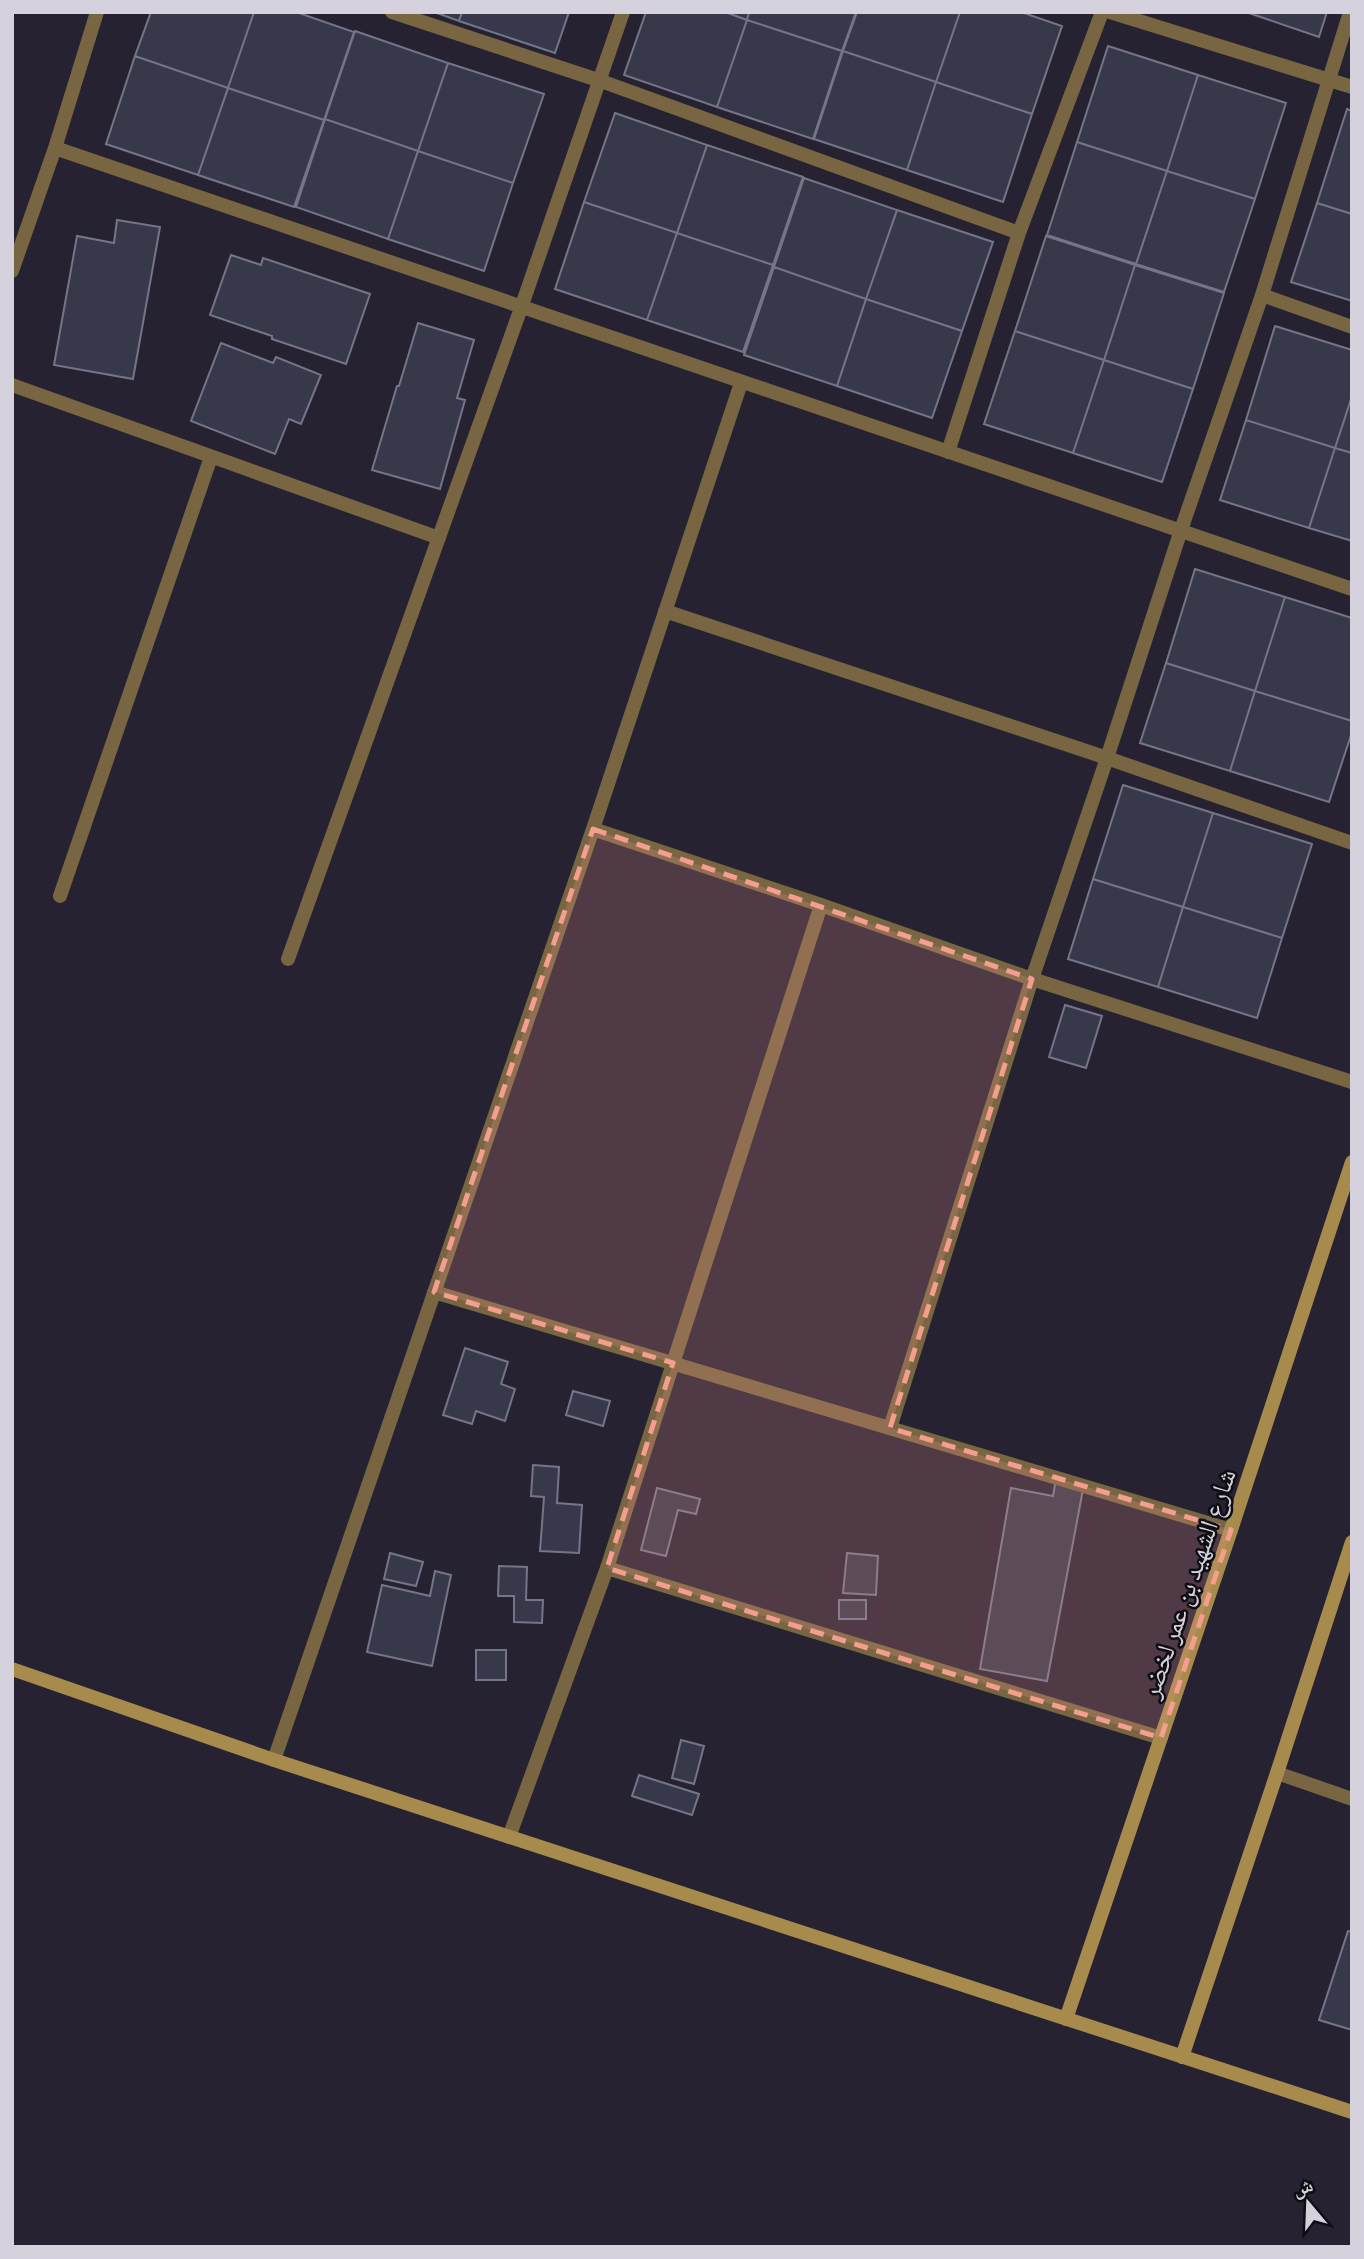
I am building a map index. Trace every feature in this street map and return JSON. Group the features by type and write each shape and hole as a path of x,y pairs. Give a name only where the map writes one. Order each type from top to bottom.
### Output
{"main road":[{"name":"شارع الشهيد بن عمر لخضر","path":"1066,2019 1352,1161"},
{"path":"1182,2057 1348,1567 1352,1542"},
{"path":"12,1669 274,1760 1352,2112"}],"street":[{"path":"12,271 55,148 97,12"},
{"path":"392,12 601,81 1019,233"},
{"path":"288,959 521,308 623,12"},
{"path":"948,452 1019,233 1102,12"},
{"path":"1110,12 1352,87"},
{"path":"890,1428 1032,979 1262,295 1350,12"},
{"path":"55,148 1352,589"},
{"path":"1262,295 1352,327"},
{"path":"274,1760 593,830 741,383"},
{"path":"12,385 439,538"},
{"path":"60,896 212,457"},
{"path":"666,611 1352,843"},
{"path":"593,830 821,905 1032,979 1352,1082"},
{"path":"509,1837 607,1568 821,905"},
{"path":"434,1292 1231,1530"},
{"path":"607,1568 1161,1738"},
{"path":"1277,1773 1352,1799"}],"highlighted area":[{"path":"593,829 1032,979 890,1428 1231,1530 1161,1738 607,1568 673,1363 434,1292"}],"building":[{"path":"151,12 254,12 228,88 135,56"},
{"path":"254,12 296,12 354,32 324,120 228,88"},
{"path":"434,12 462,12 459,21"},
{"path":"462,12 569,12 555,53 459,21"},
{"path":"646,12 725,12 747,20 717,107 624,75"},
{"path":"725,12 749,12 747,20"},
{"path":"749,12 856,12 842,51 747,20"},
{"path":"857,12 960,12 936,82 843,51"},
{"path":"960,12 1021,12 1062,26 1032,114 936,82"},
{"path":"1246,12 1327,12 1319,37"},
{"path":"747,20 842,51 813,139 717,107"},
{"path":"355,31 448,63 418,151 325,119"},
{"path":"1108,46 1198,75 1167,171 1077,142"},
{"path":"843,51 936,82 907,170 814,139"},
{"path":"135,56 228,88 198,175 106,144"},
{"path":"448,63 544,94 513,183 418,151"},
{"path":"1198,75 1286,103 1255,199 1167,171"},
{"path":"936,82 1032,114 1003,202 907,170"},
{"path":"228,88 324,120 294,207 198,175"},
{"path":"1347,109 1352,111 1352,214 1317,203"},
{"path":"615,113 707,145 677,233 584,202"},
{"path":"325,119 418,151 388,239 296,207"},
{"path":"1077,142 1167,171 1136,264 1047,235"},
{"path":"707,145 803,177 773,265 677,233"},
{"path":"418,151 513,183 484,271 388,239"},
{"path":"1167,171 1255,199 1224,292 1136,264"},
{"path":"804,178 897,210 866,299 774,267"},
{"path":"584,202 677,233 647,320 555,289"},
{"path":"1317,203 1352,214 1352,301 1291,282"},
{"path":"897,210 993,242 962,331 866,299"},
{"path":"117,220 160,227 133,379 54,365 77,236 114,243"},
{"path":"677,233 773,265 743,352 647,320"},
{"path":"1046,236 1135,265 1104,360 1015,331"},
{"path":"231,255 261,265 263,258 370,294 346,364 210,315"},
{"path":"1135,265 1224,293 1193,389 1104,360"},
{"path":"774,267 866,299 837,386 744,355"},
{"path":"866,299 962,331 932,418 837,386"},
{"path":"418,323 474,340 457,398 465,400 440,489 372,470"},
{"path":"1275,326 1352,350 1352,396 1335,448 1246,420"},
{"path":"1015,331 1104,360 1073,453 984,424"},
{"path":"221,343 273,363 276,357 321,375 301,424 289,419 275,454 191,421"},
{"path":"1104,360 1193,389 1162,482 1073,453"},
{"path":"1352,396 1352,453 1335,448"},
{"path":"1246,420 1335,448 1309,528 1220,500"},
{"path":"1335,448 1352,453 1352,541 1309,528"},
{"path":"1195,569 1285,597 1255,691 1166,663"},
{"path":"1285,597 1352,618 1352,721 1255,691"},
{"path":"1166,663 1255,691 1230,771 1140,743"},
{"path":"1255,691 1352,721 1352,732 1329,802 1230,771"},
{"path":"1123,785 1213,813 1183,907 1093,879"},
{"path":"1213,813 1312,844 1282,938 1183,907"},
{"path":"1093,879 1183,907 1158,987 1068,959"},
{"path":"1183,907 1282,938 1257,1018 1158,987"},
{"path":"1065,1005 1102,1016 1086,1068 1049,1057"},
{"path":"465,1348 508,1362 501,1384 515,1389 505,1421 476,1411 472,1424 443,1415"},
{"path":"573,1391 610,1401 603,1426 566,1415"},
{"path":"533,1465 559,1467 557,1503 582,1505 579,1553 540,1551 544,1497 531,1496"},
{"path":"1056,1479 1084,1484 1047,1681 980,1669 1011,1488 1053,1496"},
{"path":"657,1488 700,1499 696,1514 678,1510 666,1556 641,1550"},
{"path":"390,1553 423,1562 416,1586 384,1579"},
{"path":"847,1553 878,1556 876,1595 843,1593"},
{"path":"499,1566 527,1567 526,1600 543,1600 542,1623 514,1622 514,1596 498,1596"},
{"path":"435,1571 451,1575 432,1666 367,1652 382,1585 430,1596"},
{"path":"839,1600 866,1600 866,1619 839,1619"},
{"path":"476,1650 506,1650 506,1680 476,1680"},
{"path":"681,1740 704,1746 694,1784 672,1778"},
{"path":"639,1775 699,1794 692,1815 632,1796"},
{"path":"1348,1931 1352,1932 1352,2030 1319,2020"}]}
